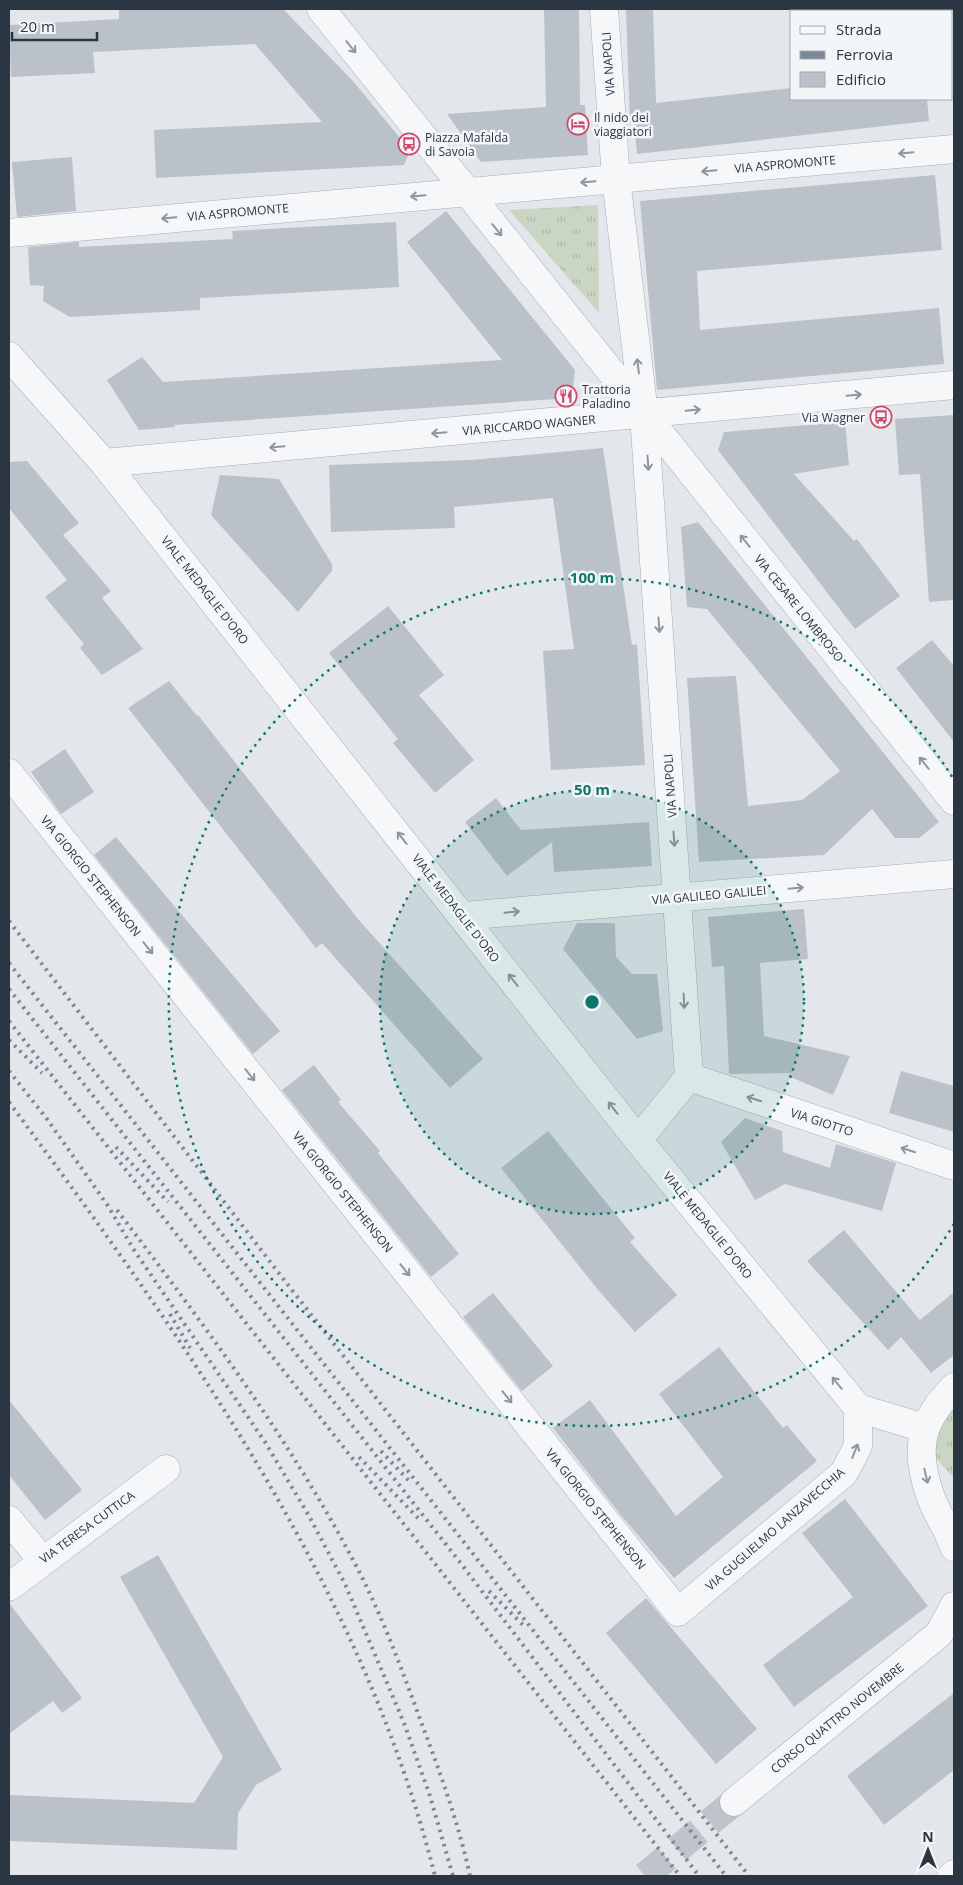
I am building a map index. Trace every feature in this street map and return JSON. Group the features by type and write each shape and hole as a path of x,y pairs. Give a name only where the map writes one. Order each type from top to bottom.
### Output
{"street":[{"path":"321,9 467,192"},
{"name":"VIA NAPOLI","path":"604,9 616,180 644,414 689,1078"},
{"name":"VIA ASPROMONTE","path":"9,233 954,149"},
{"name":"VIA CESARE LOMBROSO","path":"467,192 954,801"},
{"name":"VIALE MEDAGLIE D'ORO","path":"9,356 104,463 638,1140 858,1408"},
{"name":"VIA RICCARDO WAGNER","path":"104,463 954,385"},
{"name":"VIA GIORGIO STEPHENSON","path":"9,773 678,1612"},
{"name":"VIA GALILEO GALILEI","path":"463,916 954,874"},
{"path":"638,1140 689,1078"},
{"name":"VIA GIOTTO","path":"689,1078 954,1166"},
{"path":"954,1387 943,1398 924,1428 922,1460 930,1495 954,1547"},
{"path":"858,1408 924,1428"},
{"name":"VIA GUGLIELMO LANZAVECCHIA","path":"678,1612 844,1473 858,1446 858,1408"},
{"name":"VIA TERESA CUTTICA","path":"9,1587 42,1560 166,1469"},
{"path":"9,1520 42,1560"},
{"path":"947,1632 954,1606"},
{"name":"CORSO QUATTRO NOVEMBRE","path":"734,1802 947,1632"}],"green space":[{"path":"598,205 599,313 509,210"},
{"path":"954,1393 954,1478 927,1449"}],"building":[{"path":"119,9 283,9 352,80 410,150 404,165 156,178 154,130 322,122 255,44 93,52 95,73 11,77 9,25 119,19"},
{"path":"544,9 579,9 580,105 585,105 588,155 481,162 447,114 546,107"},
{"path":"626,9 653,9 656,103 790,88 790,100 927,100 929,121 637,154 634,123 630,123"},
{"path":"72,157 76,211 17,217 12,162"},
{"path":"935,175 942,250 697,271 700,330 939,308 944,364 657,390 640,201"},
{"path":"446,211 575,370 572,398 174,425 175,427 139,430 107,380 142,357 163,382 502,360 407,242"},
{"path":"396,222 399,287 200,298 200,310 70,317 43,301 44,286 30,285 28,247 79,242 79,247 233,239 232,231"},
{"path":"954,415 954,600 929,602 920,474 899,475 895,419"},
{"path":"845,422 849,465 794,474 854,541 857,539 900,596 855,629 718,450 724,432"},
{"path":"603,448 632,645 637,644 645,765 551,770 543,651 574,649 553,498 454,507 455,528 331,532 329,465 471,460"},
{"path":"27,461 79,523 63,535 111,591 102,598 143,649 102,675 80,648 84,644 45,597 67,580 9,508 9,462"},
{"path":"220,475 279,479 332,564 332,571 298,612 211,515"},
{"path":"698,522 939,822 919,838 895,838 872,809 824,855 699,862 687,678 736,676 748,806 802,800 840,771 707,609 687,607 681,527"},
{"path":"388,606 444,675 419,695 474,760 435,793 393,743 398,739 329,653"},
{"path":"932,640 954,666 954,742 896,668"},
{"path":"169,681 198,715 358,919 483,1059 450,1088 322,943 316,948 128,708"},
{"path":"65,749 94,792 61,814 31,772"},
{"path":"496,798 521,830 649,822 652,866 554,872 552,842 507,876 465,822"},
{"path":"116,837 280,1031 253,1054 94,855"},
{"path":"804,909 808,959 760,963 764,1036 850,1056 833,1095 788,1076 792,1073 729,1074 724,966 712,967 708,917"},
{"path":"577,923 615,923 616,957 632,974 657,974 663,1031 637,1039 563,949"},
{"path":"314,1065 341,1100 338,1102 380,1151 378,1153 459,1254 431,1277 282,1090"},
{"path":"901,1071 954,1086 954,1132 889,1113"},
{"path":"745,1118 782,1131 783,1152 830,1168 836,1144 896,1163 882,1211 785,1184 755,1200 721,1142"},
{"path":"548,1131 635,1238 630,1242 677,1295 635,1332 599,1291 501,1168"},
{"path":"844,1230 920,1320 954,1292 954,1355 931,1373 901,1337 888,1350 807,1261"},
{"path":"493,1293 553,1366 522,1391 463,1317"},
{"path":"719,1347 783,1428 787,1425 817,1461 674,1578 620,1514 553,1428 590,1400 676,1516 723,1477 659,1394"},
{"path":"9,1400 82,1490 45,1520 9,1475"},
{"path":"845,1499 928,1606 794,1707 763,1665 853,1597 802,1533"},
{"path":"158,1555 282,1770 256,1785 238,1813 237,1850 9,1841 9,1795 194,1803 223,1757 120,1577"},
{"path":"646,1598 757,1729 716,1764 606,1633"},
{"path":"9,1603 82,1698 62,1713 53,1701 9,1734"},
{"path":"954,1693 954,1770 884,1825 847,1776"}],"tunnel":[{"path":"645,1876 734,1802"}],"railway":[{"path":"9,921 281,1276 749,1876"},
{"path":"9,963 726,1876"},
{"path":"9,989 459,1561 699,1876"},
{"path":"9,1021 680,1876"},
{"path":"9,1040 42,1073"},
{"path":"9,1071 47,1119 108,1206 134,1250 265,1442 309,1516 345,1584 404,1723 430,1796 453,1876"},
{"path":"9,1102 75,1191 201,1375 260,1469 314,1566 362,1666 403,1769 435,1876"},
{"path":"116,1147 168,1202"},
{"path":"117,1210 180,1294 271,1423 326,1512 363,1578 399,1663 436,1763 461,1838 470,1876"},
{"path":"170,1314 190,1348"},
{"path":"381,1451 410,1482"},
{"path":"359,1457 418,1518"},
{"path":"489,1591 523,1625"}],"place":[{"name":"Il nido dei viaggiatori","path":"578,124"},
{"name":"Piazza Mafalda di Savoia","path":"409,144"},
{"name":"Trattoria Paladino","path":"566,396"},
{"name":"Via Wagner","path":"881,417"}]}
